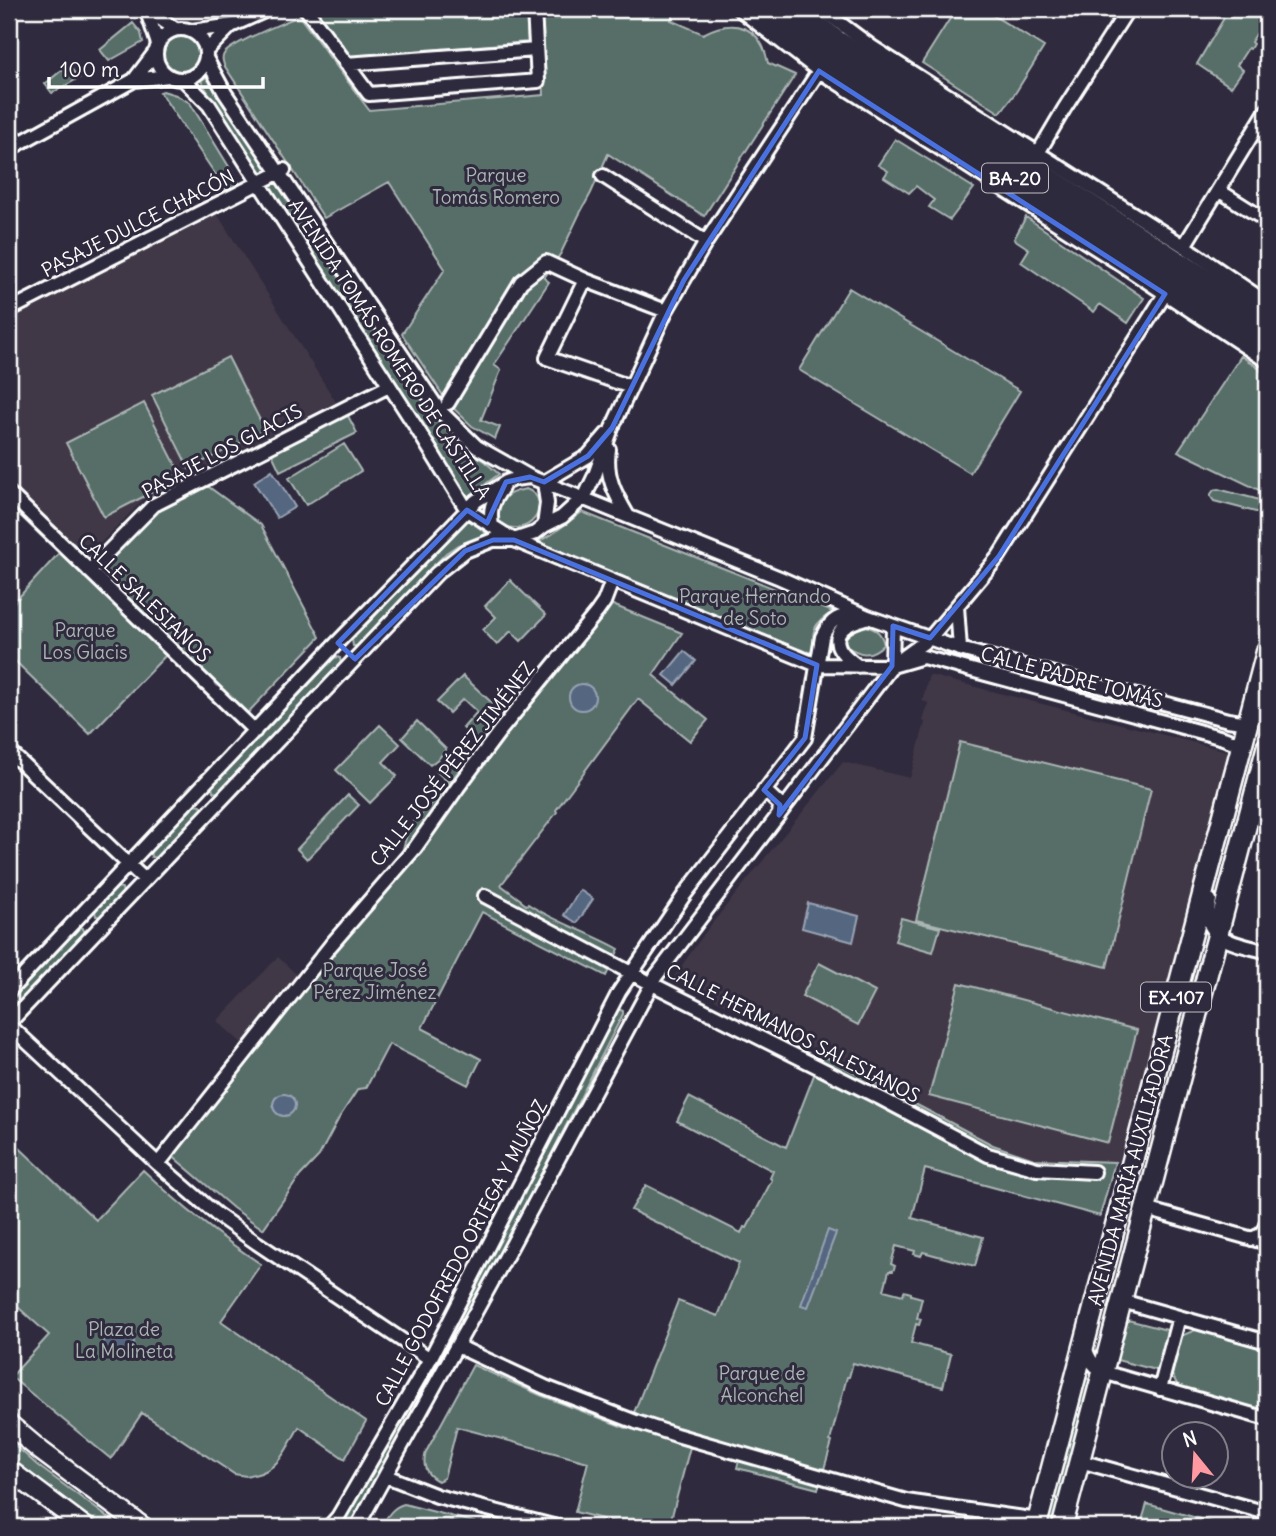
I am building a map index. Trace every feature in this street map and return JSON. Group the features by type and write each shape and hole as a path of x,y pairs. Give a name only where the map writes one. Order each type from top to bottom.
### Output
{"highway":[{"name":"BA-20","path":"766,9 828,57 1267,342"},
{"name":"BA-20","path":"794,9 848,51 1267,321"}],"main road":[{"name":"AVENIDA MARÍA AUXILIADORA","path":"1037,1523 1267,650"},
{"name":"AVENIDA MARÍA AUXILIADORA","path":"1062,1527 1146,1209 1222,937 1267,747"},
{"path":"1120,1209 1146,1209"},
{"path":"9,1423 41,1451 142,1527"},
{"path":"9,1470 85,1527"}],"street":[{"path":"146,9 176,29"},
{"path":"146,9 157,47 159,66 169,76"},
{"path":"192,31 233,25 269,9"},
{"path":"306,9 369,94 538,81 534,9"},
{"path":"738,9 819,71 1101,251 1267,361"},
{"path":"821,9 872,47 1184,246 1267,303"},
{"path":"1038,153 1128,9"},
{"path":"206,55 233,25"},
{"path":"9,130 14,146 134,80 169,76 183,79 198,72 203,66 206,55 204,43 192,31 176,29 168,32 134,80"},
{"path":"346,64 536,50"},
{"name":"AVENIDA TOMÁS ROMERO DE CASTILLA","path":"206,55 225,93 282,171 439,410 477,447 530,477 768,573 893,627 930,638"},
{"path":"430,1359 216,1214 158,1164 9,1024 437,573 465,551 493,540 514,540 535,533 562,517 585,496 612,428 666,311 706,242 819,71"},
{"name":"AVENIDA TOMÁS ROMERO DE CASTILLA","path":"183,79 209,105 260,182 467,510 514,540 817,665 892,666"},
{"path":"1184,246 1267,110"},
{"name":"PASAJE DULCE CHACÓN","path":"9,310 282,171"},
{"path":"603,176 706,242"},
{"path":"1218,190 1267,221"},
{"path":"447,402 521,282 546,262 666,311"},
{"path":"585,280 547,358 631,387"},
{"path":"654,980 892,666 930,638 999,556 1165,295"},
{"name":"PASAJE LOS GLACIS","path":"89,571 154,505 389,386"},
{"path":"544,526 547,503 544,482 588,456 612,428"},
{"path":"612,428 608,455 610,481 628,516"},
{"path":"9,991 476,501 506,482 530,477"},
{"path":"492,526 490,513 494,500 506,482"},
{"name":"CALLE SALESIANOS","path":"9,493 255,731"},
{"name":"CALLE JOSÉ PÉREZ JIMÉNEZ","path":"158,1164 331,944 415,848 499,732 597,612 612,581"},
{"path":"957,606 960,649"},
{"name":"CALLE GODOFREDO ORTEGA Y MUÑOZ","path":"330,1527 430,1359 619,992 685,894 805,738 822,637 828,624 842,615 864,615"},
{"path":"858,666 847,659 837,642 838,634 844,626 864,615"},
{"path":"892,666 893,627"},
{"name":"CALLE PADRE TOMÁS","path":"930,638 960,649 1248,723"},
{"path":"338,643 355,659"},
{"name":"CALLE PADRE TOMÁS","path":"892,666 923,657 1223,737 1242,745"},
{"path":"9,751 145,880"},
{"path":"199,789 217,805"},
{"path":"764,790 780,805 779,815"},
{"path":"1224,813 1230,824 1207,913 1209,925 1222,937 1267,952"},
{"name":"CALLE HERMANOS SALESIANOS","path":"485,896 631,973 654,980 988,1155 1037,1169 1094,1172"},
{"path":"80,917 95,933"},
{"name":"CALLE GODOFREDO ORTEGA Y MUÑOZ","path":"357,1527 654,980"},
{"path":"619,992 641,1004"},
{"path":"1146,1209 1267,1243"},
{"path":"1252,1239 1264,1231 1267,1222"},
{"path":"1122,1301 1267,1342"},
{"path":"1160,1388 1179,1317"},
{"path":"1084,1344 1087,1356 1094,1366 1103,1372 1267,1419"},
{"path":"457,1346 545,1387 676,1435 906,1501 1037,1523"},
{"path":"1080,1461 1267,1513"},
{"path":"386,1476 437,1496 557,1527"}],"highlighted area":[{"path":"819,71 1165,294 999,556 930,638 893,626 892,666 779,815 780,805 764,790 805,738 817,665 514,540 493,540 465,551 355,659 338,643 467,510 487,523 506,482 530,477 544,482 588,456 612,428 684,280"}],"shaded area":[{"path":"216,212 336,402 146,497 87,557 9,483 9,316"},
{"path":"929,675 1231,752 1119,1162 1034,1159 993,1145 673,978 709,927 843,762 910,778 925,722 923,721 928,703 922,701"},
{"path":"278,957 298,976 245,1046 217,1021"}],"green space":[{"path":"526,9 528,42 351,56 316,10"},
{"name":"Parque Tomás Romero","path":"539,9 676,9 671,20 703,34 725,26 744,28 759,40 768,63 795,75 704,216 608,154 561,253 544,278 549,282 494,365 501,370 481,420 500,427 495,439 472,426 448,403 402,334 445,269 389,182 324,218 222,58 237,44 299,16 369,110 544,95"},
{"path":"956,9 983,9 1044,47 1000,113 922,63"},
{"path":"1211,9 1247,9 1262,20 1262,25 1251,42 1253,44 1237,65 1243,70 1231,87 1197,64 1224,18"},
{"path":"133,23 141,33 143,42 109,61 100,50"},
{"path":"181,37 193,42 198,54 193,66 181,71 169,66 164,54 169,42"},
{"path":"68,65 79,78 52,93 45,84"},
{"path":"206,77 428,408 444,427 499,474 468,497 201,81"},
{"path":"160,92 190,103 247,196 9,316 9,304 228,193"},
{"path":"895,139 974,188 950,220 929,207 934,200 916,186 909,193 884,177 888,171 878,165"},
{"path":"1026,217 1144,298 1128,323 1100,304 1094,312 1021,262 1029,249 1014,239"},
{"path":"849,288 1020,391 970,473 799,370"},
{"path":"1241,356 1259,368 1267,379 1267,494 1178,451"},
{"path":"228,357 265,430 189,469 152,395"},
{"path":"144,403 182,477 104,517 66,443"},
{"path":"347,414 357,433 280,471 271,452"},
{"path":"344,444 361,471 306,505 289,478"},
{"name":"Parque Los Glacis","path":"9,483 99,568 156,510 206,485 261,525 320,637 239,722 167,654 90,734 9,655 9,608 59,553 9,505"},
{"path":"526,489 535,495 539,502 535,518 519,528 508,527 497,521 499,507 504,498"},
{"path":"1218,489 1256,499 1267,505 1267,515 1214,501 1211,494"},
{"name":"Parque Hernando de Soto","path":"582,512 833,612 817,624 813,639 814,653 798,650 537,542"},
{"path":"466,520 487,534 486,536 458,545 446,553 358,646 353,646 352,640"},
{"path":"510,580 546,615 521,641 511,631 497,645 483,630 496,617 485,606"},
{"name":"Parque José Pérez Jiménez","path":"598,599 682,633 653,675 708,720 690,741 638,699 501,885 526,905 619,949 606,976 482,912 422,1028 481,1059 468,1085 389,1044 366,1088 358,1089 319,1156 300,1176 263,1229 233,1208 163,1148 355,905 401,856 409,827 447,788 480,745 463,728 477,712 463,699 449,713 437,702 463,676 504,714 535,681"},
{"path":"866,626 882,637 884,644 879,649 864,654 843,645 845,635 850,630"},
{"path":"337,657 340,658 341,664 219,793 213,792 212,787"},
{"path":"417,721 446,749 430,765 402,738"},
{"path":"380,725 400,744 383,762 397,776 370,803 336,770"},
{"path":"960,742 1151,789 1107,967 916,920"},
{"path":"449,756 463,765 449,783 436,771"},
{"path":"348,795 359,805 307,859 297,849"},
{"path":"196,804 201,805 203,810 157,858 151,857 150,851"},
{"path":"116,887 122,888 123,893 101,917 96,916 95,911"},
{"path":"901,918 940,928 933,952 895,941"},
{"path":"80,927 85,934 9,1014 9,1000"},
{"path":"819,963 875,992 858,1025 802,996"},
{"path":"959,983 1137,1030 1108,1143 929,1096"},
{"path":"615,1010 623,1011 623,1014 451,1351 350,1527 340,1527 443,1347"},
{"name":"Parque de Alconchel","path":"824,1056 993,1145 1034,1159 1115,1162 1100,1216 925,1169 912,1218 983,1237 975,1266 923,1252 921,1256 914,1254 915,1251 896,1246 891,1264 895,1266 893,1271 889,1271 884,1290 903,1295 904,1291 922,1298 917,1318 921,1319 919,1325 916,1324 911,1343 951,1354 943,1387 853,1363 818,1489 737,1468 739,1460 690,1447 669,1527 634,1527 575,1512 588,1462 457,1427 444,1478 438,1481 430,1476 425,1465 426,1452 473,1365 540,1395 626,1428 678,1301 718,1316 739,1263 631,1210 646,1185 741,1233 744,1227 747,1228 772,1180 770,1178 773,1171 677,1121 689,1097 786,1147"},
{"name":"Plaza de La Molineta","path":"9,1138 96,1220 143,1170 200,1220 261,1264 221,1321 366,1421 345,1459 299,1427 286,1450 270,1468 254,1475 234,1474 142,1413 111,1459 11,1377 49,1335 9,1299"},
{"path":"1124,1319 1171,1331 1160,1371 1113,1359"},
{"path":"1200,1328 1267,1346 1267,1415 1181,1391 1172,1375 1181,1336"},
{"path":"1091,1378 1052,1527 1044,1527 1083,1380"},
{"path":"9,1440 37,1465 121,1527 103,1527 30,1473 9,1456"},
{"path":"404,1504 493,1527 473,1527 450,1521 448,1527 381,1527 393,1510"},
{"path":"1147,1504 1229,1527 1140,1527"}],"water":[{"path":"272,470 295,507 277,518 254,482"},
{"path":"684,651 696,661 676,685 664,675"},
{"path":"582,684 591,688 595,697 591,706 582,710 573,706 569,697 573,688"},
{"path":"580,890 593,899 577,923 564,915"},
{"path":"808,903 859,916 853,942 802,928"},
{"path":"284,1094 292,1097 295,1105 292,1113 284,1116 276,1113 273,1105 276,1097"},
{"path":"828,1230 836,1233 808,1307 801,1305"},
{"path":"119,1328 130,1332 134,1343 130,1354 119,1358 108,1354 104,1343 108,1332"}]}
